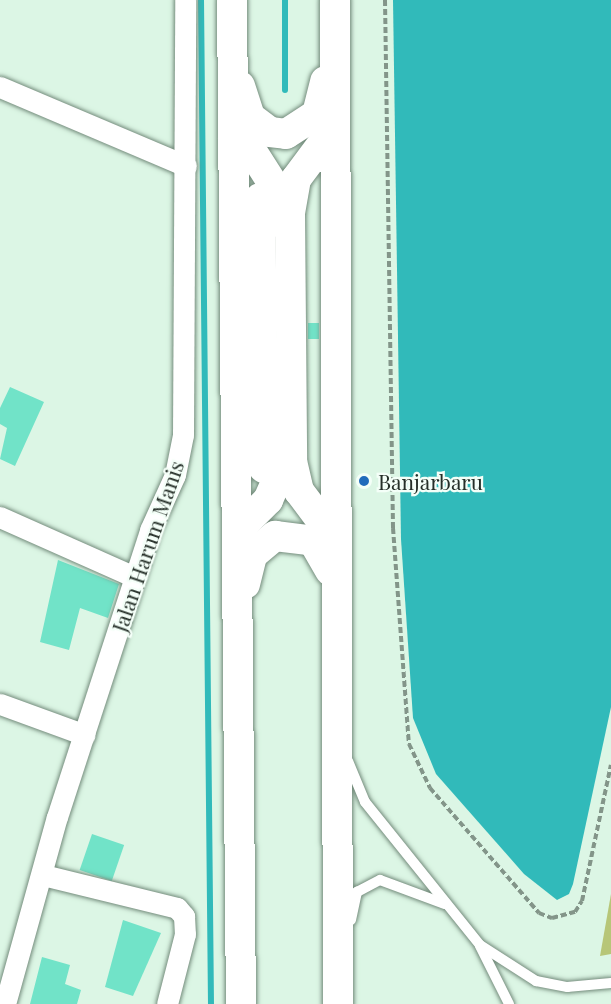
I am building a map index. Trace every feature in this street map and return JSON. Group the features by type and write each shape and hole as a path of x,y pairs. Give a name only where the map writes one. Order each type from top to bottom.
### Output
{"street":[{"name":"Jalan Harum Manis","path":"4,1004 135,578 176,475 183,435 185,0"},
{"path":"232,0 240,632 241,1004"},
{"path":"233,32 250,117 270,132 286,134 317,114 334,12"},
{"path":"334,12 334,128 347,211 349,484 334,539 339,716 338,1004"},
{"path":"0,87 186,166"},
{"path":"334,128 296,179 290,213 292,461 299,491 334,539"},
{"path":"233,139 250,148 273,184 277,267 277,480 268,500 237,531"},
{"path":"0,517 135,578"},
{"path":"240,632 252,555 275,536 313,541 326,556 336,594"},
{"path":"0,704 85,735"},
{"path":"43,875 177,908 185,934 167,1004"}],"lane":[{"path":"339,716 350,768 365,802 480,945 509,1004"},
{"path":"352,1004 351,917 357,892 368,882 387,881 445,904"},
{"path":"480,945 536,981 567,987 611,983"}],"path":[{"path":"385,0 393,528 409,744 430,788 539,913 552,918 575,912 582,901 611,765"}],"green space":[{"path":"611,894 611,954 600,956"}],"water":[{"path":"393,0 611,0 611,707 573,884 569,894 557,900 524,874 436,774 413,718 401,539"}],"building":[{"path":"308,323 319,323 319,339 308,339"},
{"path":"10,387 44,402 15,466 0,459 7,428 0,424 0,408"},
{"path":"58,560 119,584 108,618 80,608 69,650 40,642"},
{"path":"92,834 124,845 112,881 80,870"},
{"path":"123,920 161,933 133,996 105,987"},
{"path":"42,957 70,965 65,984 81,990 77,1004 30,1004"}],"waterway":[{"path":"201,0 211,1004"},
{"path":"285,0 285,90"}],"place":[{"name":"Banjarbaru","path":"364,481"}]}
